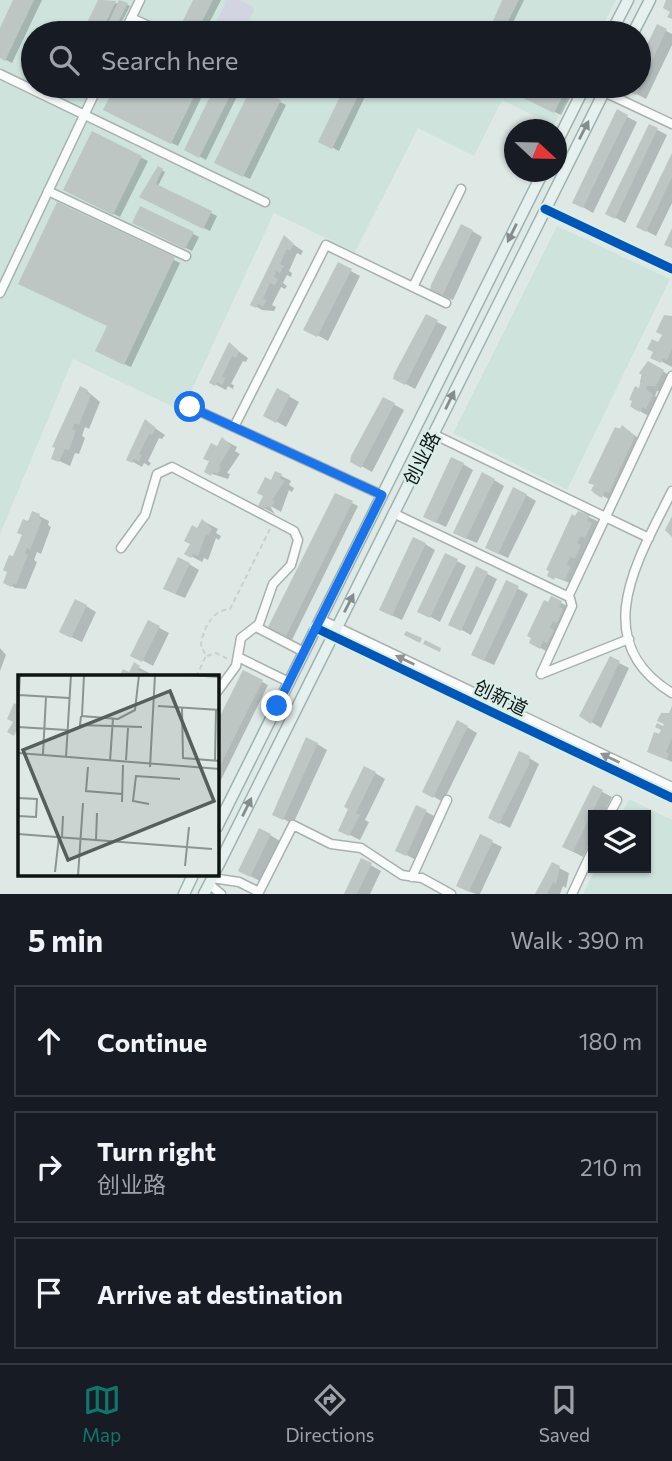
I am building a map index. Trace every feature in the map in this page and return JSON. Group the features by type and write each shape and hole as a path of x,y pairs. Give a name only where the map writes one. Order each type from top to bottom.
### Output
{"main road":[{"path":"617,21 628,0"},
{"path":"639,21 650,0"},
{"path":"567,122 579,98"},
{"name":"创业路","path":"219,864 600,98"},
{"name":"创业路","path":"219,823 538,182"},
{"path":"184,894 193,876"},
{"name":"创业路","path":"204,894 213,876"}],"street":[{"path":"130,21 140,0"},
{"path":"131,18 138,21"},
{"path":"0,74 21,84"},
{"path":"48,98 265,202"},
{"path":"0,293 92,98"},
{"path":"622,98 672,124"},
{"path":"413,287 461,189"},
{"path":"48,191 186,256"},
{"path":"545,209 672,269"},
{"path":"234,427 326,245 446,303"},
{"path":"629,639 541,674 572,606 569,597 604,517 672,376"},
{"path":"190,407 382,495"},
{"path":"433,434 649,538"},
{"path":"121,548 145,515 157,474 172,467 294,531 298,540 291,565 273,584 256,627 242,638 237,660 219,689"},
{"path":"672,491 635,566 624,618 629,639 647,675 672,693"},
{"path":"393,513 569,597"},
{"name":"创新道","path":"318,624 672,798"},
{"path":"256,627 304,652"},
{"name":"创新道","path":"334,632 672,787"},
{"path":"237,660 289,682"},
{"path":"412,877 447,800"},
{"path":"612,810 617,800"},
{"path":"213,876 242,883 259,893 293,825 320,840 339,846 361,848 395,871 432,882 451,894"},
{"path":"572,894 588,860"},
{"path":"213,876 221,894"}],"path":[{"path":"206,656 201,645 206,629 217,613 230,609 274,522"},
{"path":"196,675 206,656 216,653 237,660"}],"shaded area":[{"path":"0,0 616,0 605,21 21,21 21,98 567,98 557,119 542,119 502,100 474,156 418,128 355,252 274,213 182,411 73,359 0,534"},
{"path":"227,0 240,0 252,6 254,11 249,21 217,21"},
{"path":"557,226 670,279 567,490 453,433"},
{"path":"629,799 672,820 672,894 583,894 594,873 651,873 651,810 624,810"}],"building":[{"path":"13,0 34,0 24,21 21,21 21,27 5,61 0,58 0,28"},
{"path":"98,0 116,1 107,21 88,21"},
{"path":"119,0 128,3 119,21 109,21"},
{"path":"193,0 213,0 202,21 183,21"},
{"path":"502,0 519,0 508,21 493,21"},
{"path":"666,0 672,0 672,19 667,17 670,12 663,8"},
{"path":"657,24 667,29 651,63 651,36"},
{"path":"109,98 193,98 171,144 103,110"},
{"path":"209,98 229,98 199,158 184,150"},
{"path":"246,98 281,100 243,177 214,163"},
{"path":"339,98 357,98 332,149 318,142"},
{"path":"523,98 562,98 554,113"},
{"path":"617,109 628,115 583,208 572,203"},
{"path":"649,124 658,128 615,219 605,214"},
{"path":"92,131 142,156 113,215 63,190"},
{"path":"672,153 672,177 646,232 636,227"},
{"path":"158,166 163,169 156,184 212,211 203,229 139,197"},
{"path":"57,202 175,257 124,365 95,351 107,326 18,284"},
{"path":"140,206 194,232 185,249 132,223"},
{"path":"461,224 473,230 442,296 430,290 431,285"},
{"path":"672,228 672,248 664,245"},
{"path":"284,235 294,244 290,251 287,249 280,264 284,266 280,273 276,271 274,277 278,279 275,285 270,283 263,299 267,300 263,307 258,304 256,308 250,305"},
{"path":"338,262 352,269 317,337 303,330"},
{"path":"426,314 438,320 405,385 393,379 394,374"},
{"path":"664,315 672,316 672,349 667,360 663,359 661,363 650,358 653,352 647,349 652,339 658,342 662,335 656,332"},
{"path":"229,342 239,351 236,358 232,356 222,377 226,378 222,385 217,382 215,386 209,383"},
{"path":"648,361 664,370 656,386 647,386 646,389 653,395 646,409 643,407 640,412 630,406 632,401 629,400 635,386 639,388 642,375 639,373"},
{"path":"80,386 91,395 79,425 75,423 72,429 76,431 69,450 65,449 59,462 51,459 55,448 52,447"},
{"path":"277,388 290,395 276,423 263,416"},
{"path":"383,397 395,403 361,468 350,462 351,456"},
{"path":"145,419 156,428 152,435 149,434 139,454 142,455 139,462 134,459 132,463 126,460"},
{"path":"622,425 635,436 609,493 605,491 602,498 591,490 594,485 588,483 615,427 620,429"},
{"path":"222,437 231,446 219,466 221,467 218,474 213,472 211,476 204,472 209,461 203,459 211,443 217,446"},
{"path":"451,457 464,463 436,523 423,517"},
{"path":"275,471 282,474 280,478 285,481 272,500 275,501 271,508 266,506 264,510 258,506 263,496 257,493 265,477 271,480"},
{"path":"482,472 495,479 466,539 453,533"},
{"path":"513,487 527,494 498,554 485,548"},
{"path":"335,493 353,501 285,638 267,629"},
{"path":"32,511 40,514 39,518 42,520 30,550 27,548 25,553 28,555 16,585 13,583 11,587 3,583 7,572 3,570 9,555 13,556 22,535 17,533 23,519 28,521"},
{"path":"578,511 590,515 587,521 592,523 585,538 581,536 577,543 581,545 575,559 570,557 567,564 571,567 565,580 555,577 554,580 547,576 549,571 546,570 572,514 575,516"},
{"path":"672,516 672,537 665,530"},
{"path":"202,519 212,529 208,536 206,534 198,556 193,554 191,558 184,554 190,544 184,541 192,525 197,528"},
{"path":"413,537 426,543 392,616 379,610"},
{"path":"445,553 458,559 430,618 417,612"},
{"path":"178,557 190,563 175,594 163,589"},
{"path":"476,566 488,572 461,631 448,625"},
{"path":"506,580 519,586 484,661 471,655"},
{"path":"551,596 562,601 559,607 563,609 557,623 553,621 550,628 554,630 547,643 543,641 540,649 529,643 531,638 527,636 544,600 548,602"},
{"path":"75,599 87,605 71,638 59,632"},
{"path":"148,620 160,626 142,662 130,656"},
{"path":"406,631 422,638 420,643 404,635"},
{"path":"425,640 441,648 440,652 423,644"},
{"path":"610,656 620,661 591,724 579,716"},
{"path":"134,662 140,666 138,670 143,672 142,675 120,675 123,669 129,672"},
{"path":"243,670 263,680 219,768 219,718"},
{"path":"14,703 18,705 18,733 14,736 7,732 13,722 7,719"},
{"path":"672,706 672,738 666,752 669,754 667,760 647,752 654,732 660,734 661,730 655,727 657,723 663,726 664,724 657,721 661,713 669,713"},
{"path":"457,720 468,726 433,798 422,792"},
{"path":"306,737 318,743 283,820 272,815"},
{"path":"519,751 530,756 529,765 499,824 488,818"},
{"path":"364,766 376,772 356,813 360,815 349,836 338,831 348,809 344,807"},
{"path":"593,785 603,790 593,810 588,810 588,821 573,852 562,847"},
{"path":"416,805 427,810 406,856 395,851"},
{"path":"259,828 271,834 250,877 238,871"},
{"path":"480,834 493,840 469,892 456,886"},
{"path":"361,858 372,863 357,894 344,894"},
{"path":"552,862 560,866 556,884 553,882 547,894 535,894"}],"cycle path":[{"path":"545,209 672,269"},
{"path":"316,628 672,798"}],"route":[{"path":"190,407 382,495 277,706"}]}
